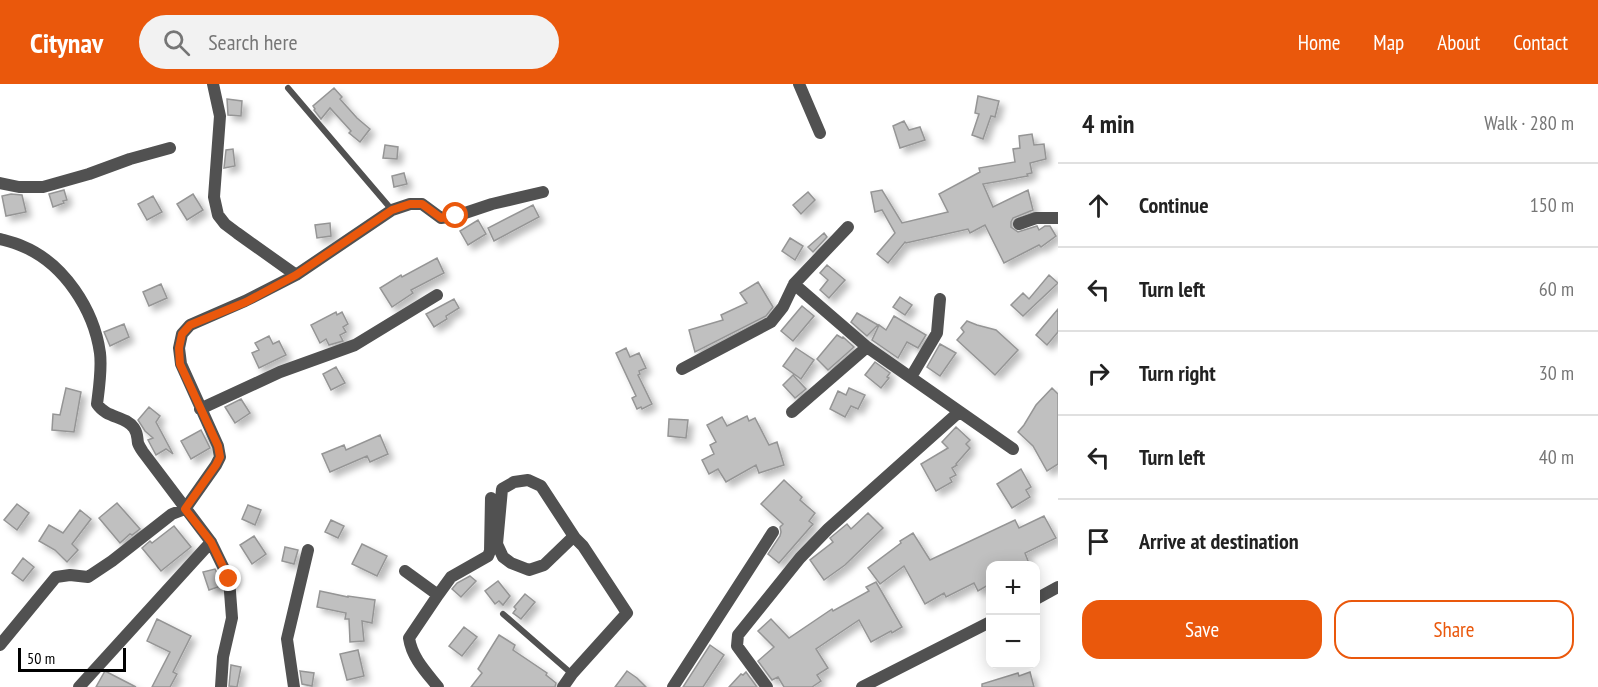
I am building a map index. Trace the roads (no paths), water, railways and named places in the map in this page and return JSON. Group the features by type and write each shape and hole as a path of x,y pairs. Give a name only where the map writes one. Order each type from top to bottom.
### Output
{"street":[{"path":"213,84 220,116 214,196 218,215 225,224 296,275"},
{"path":"799,84 820,133"},
{"path":"0,183 19,187 43,187 170,148"},
{"path":"0,645 56,577 70,575 88,577 112,561 172,514 185,509 216,465 220,457 218,446 180,364 179,348 182,334 190,325 246,302 296,275 392,210 410,204 422,204 441,218 543,192"},
{"path":"1019,224 1036,218 1058,218"},
{"path":"682,369 771,322 783,307 794,284 849,227"},
{"path":"0,239 23,246 47,261 66,278 95,328 101,355 97,404 106,414 127,421 134,427 142,452 211,542 229,579 232,618 221,687"},
{"path":"794,284 867,346 1013,449"},
{"path":"200,410 280,372 355,345 437,295"},
{"path":"911,377 937,333 940,299"},
{"path":"792,412 867,346"},
{"path":"767,687 737,646 738,635 800,558 828,528 959,411"},
{"path":"562,687 627,613 542,486 528,480 514,482 502,489 496,544 503,557 511,563 529,570 544,565 575,537"},
{"path":"438,687 411,650 409,638 451,577 488,556 491,498"},
{"path":"673,687 773,532"},
{"path":"79,687 211,542"},
{"path":"294,687 287,639 308,550"},
{"path":"405,571 438,595"},
{"path":"1040,596 1058,587"},
{"path":"862,687 986,624"}],"lane":[{"path":"288,87 392,210"},
{"path":"503,614 572,674"}]}
